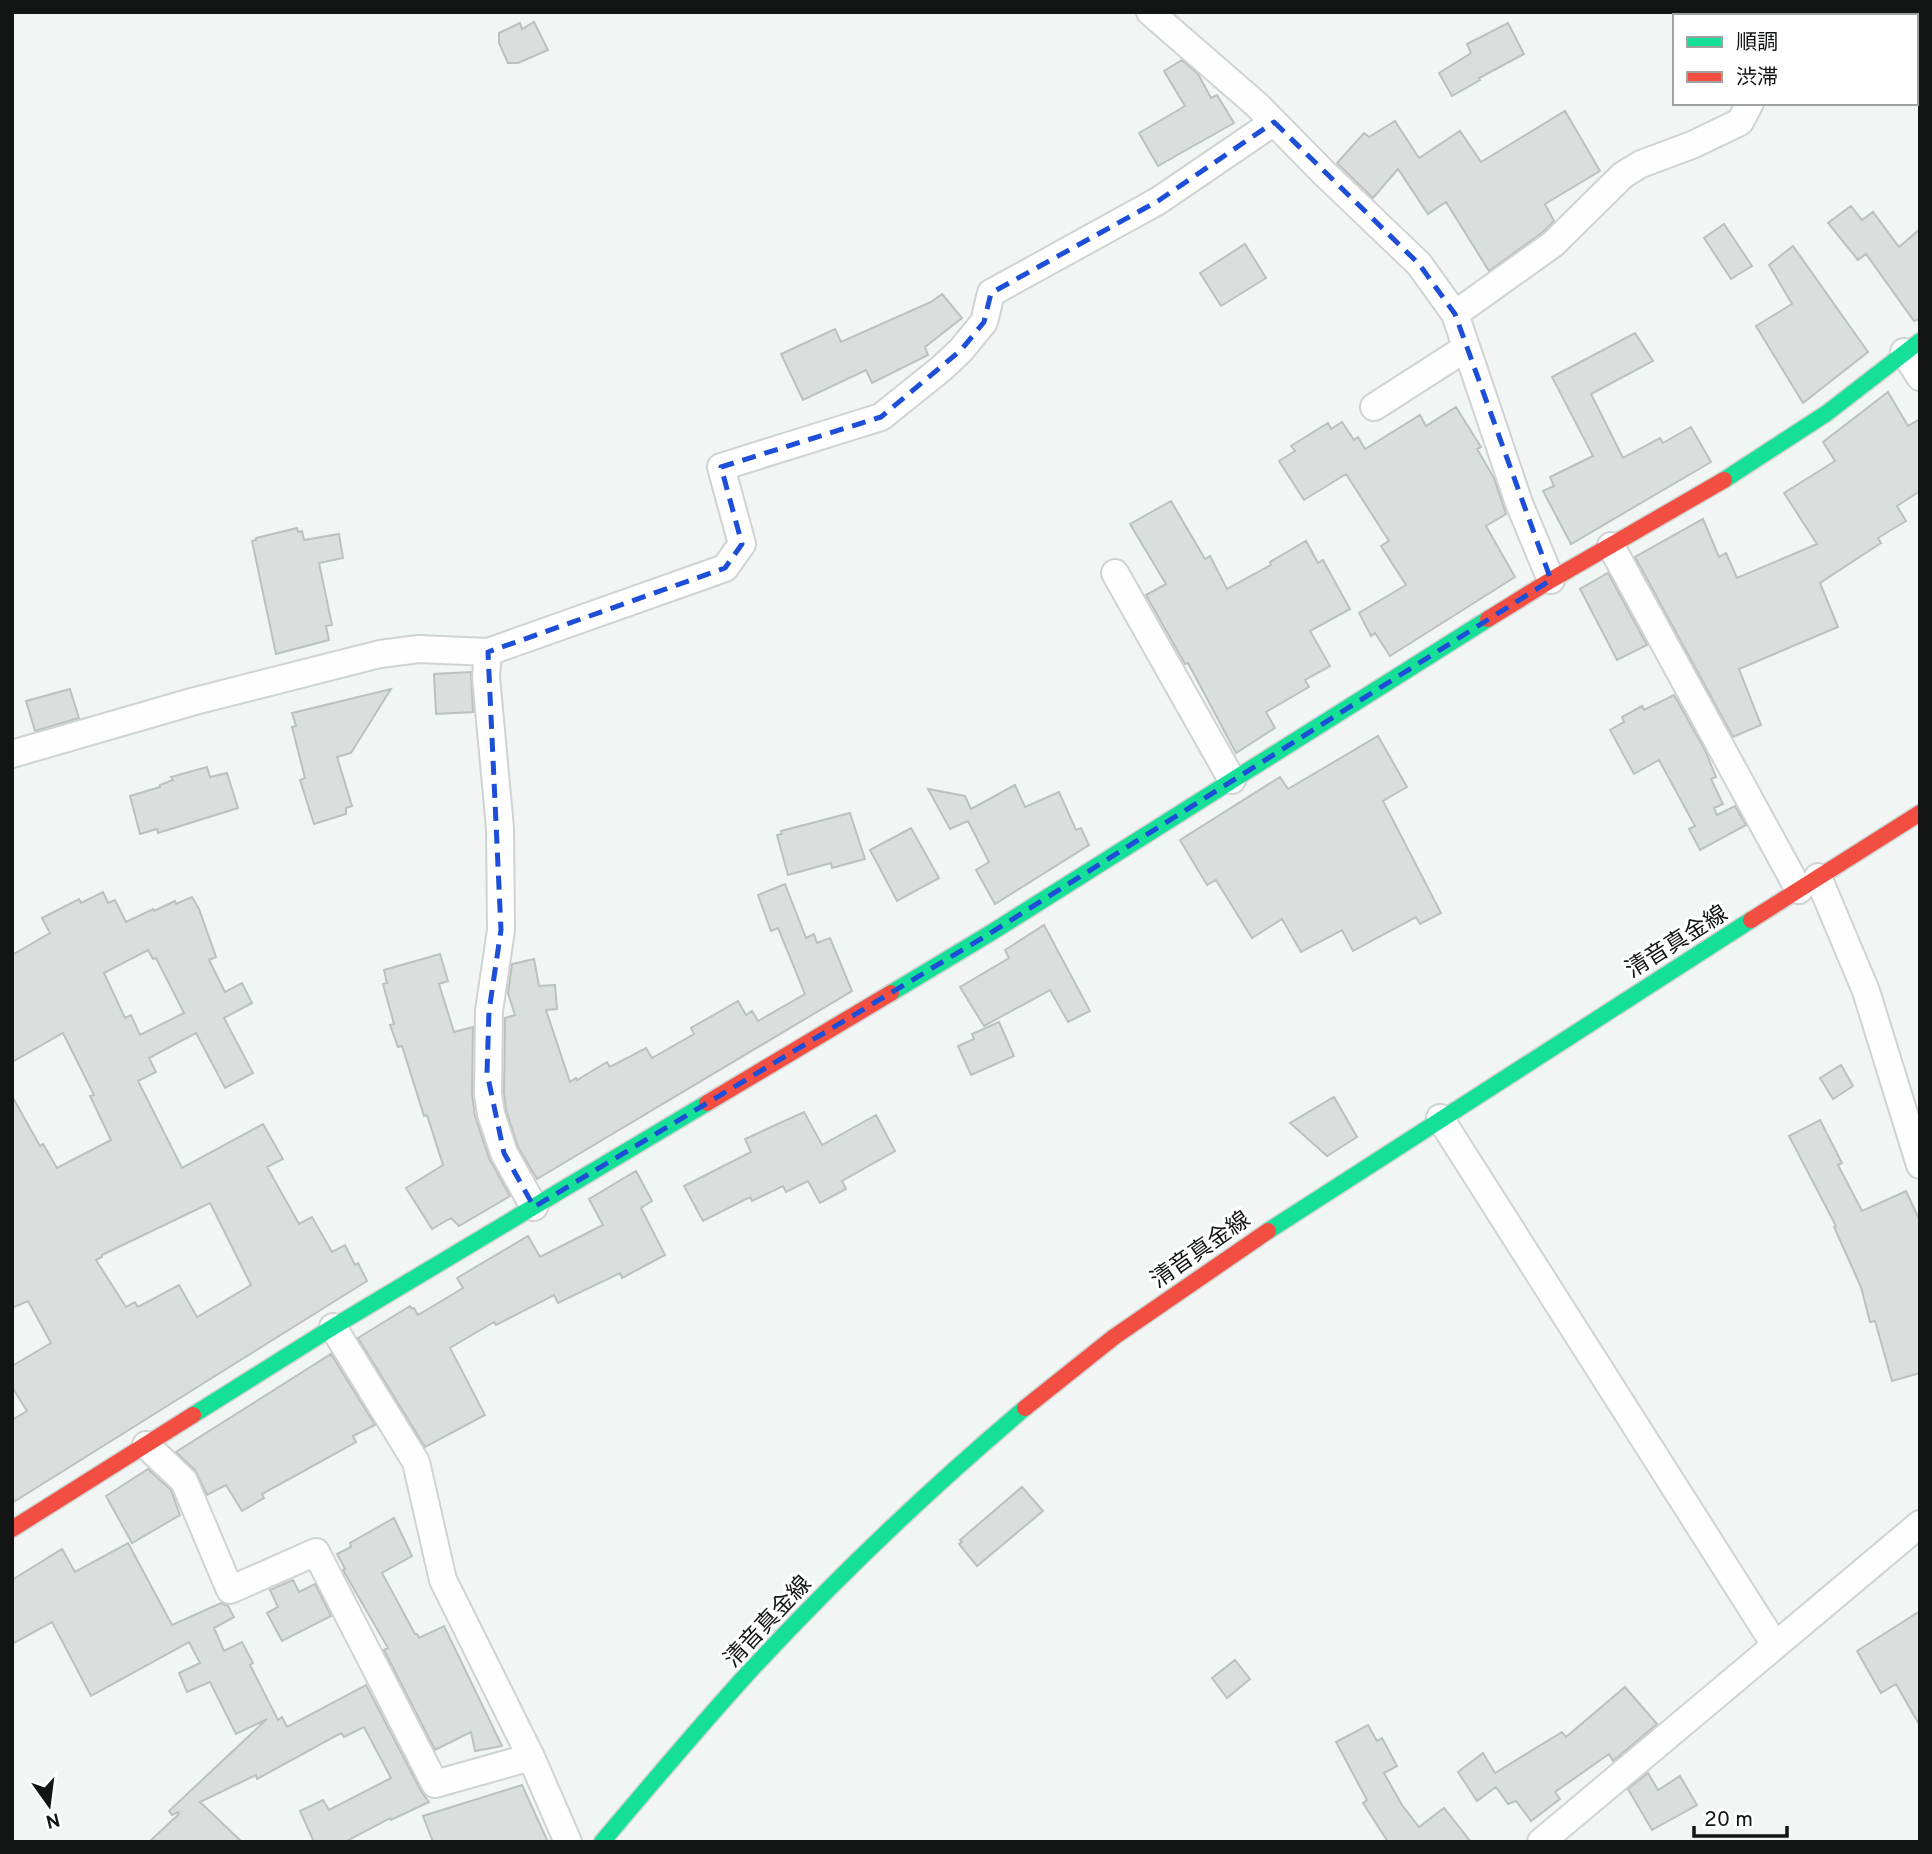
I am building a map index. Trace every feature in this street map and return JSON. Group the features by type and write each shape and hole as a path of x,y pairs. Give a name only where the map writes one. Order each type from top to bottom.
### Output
{"street":[{"path":"1150,12 1257,105 1419,264 1454,313 1519,503 1551,580"},
{"path":"1454,313 1553,243 1623,175 1641,164 1692,145 1740,122 1749,105"},
{"path":"12,754 195,701 380,654 419,649 488,652 725,568 742,544 721,467 881,417 961,350 984,322 991,293 1158,201 1274,122"},
{"path":"12,1529 333,1326 989,934 1551,580 1770,451 1827,414 1912,347 1920,377"},
{"path":"1374,407 1466,348"},
{"path":"1611,546 1809,883 1866,991 1920,1165"},
{"path":"1115,573 1232,780"},
{"path":"488,652 486,677 500,828 501,930 489,1011 488,1094 491,1114 504,1153 534,1207"},
{"name":"清音真金線","path":"603,1842 768,1652 864,1554 957,1468 1079,1365 1267,1230 1920,813"},
{"path":"1440,1118 1775,1645"},
{"path":"333,1326 416,1462 443,1580 531,1758 568,1842"},
{"path":"146,1445 184,1481 230,1590 316,1552 435,1784 531,1758"},
{"path":"1541,1842 1919,1527"}],"highlighted area":[{"path":"1274,122 1419,264 1455,314 1551,580 989,934 534,1207 504,1153 487,1073 489,1011 501,930 488,652 725,568 742,544 721,467 881,417 961,350 984,322 991,293 1158,201"}],"building":[{"path":"534,22 548,50 518,63 508,63 499,43 499,33 520,23 522,29"},
{"path":"1508,23 1524,54 1452,96 1439,73 1471,53 1467,44"},
{"path":"1182,60 1198,74 1211,98 1217,95 1234,123 1158,166 1139,133 1185,106 1164,71"},
{"path":"1565,111 1600,171 1545,204 1554,221 1489,271 1446,202 1428,214 1398,169 1373,198 1337,163 1364,133 1369,137 1395,121 1419,158 1460,131 1481,162"},
{"path":"1851,206 1862,220 1873,212 1899,247 1920,229 1920,319 1914,321 1866,254 1858,260 1828,223"},
{"path":"1724,224 1752,266 1731,279 1704,238"},
{"path":"1245,244 1266,278 1221,306 1200,273"},
{"path":"1793,246 1868,352 1803,403 1756,326 1792,304 1769,265"},
{"path":"942,294 962,318 925,347 928,355 872,383 866,370 803,400 781,354 835,329 841,342 931,302"},
{"path":"1635,333 1653,361 1591,394 1623,458 1660,438 1663,443 1691,427 1711,462 1571,544 1543,491 1554,486 1550,477 1593,456 1552,377"},
{"path":"1888,392 1908,426 1920,419 1920,491 1897,506 1906,521 1878,538 1881,543 1820,583 1838,627 1739,669 1761,725 1733,737 1635,557 1703,519 1719,557 1726,553 1737,578 1817,544 1784,493 1835,461 1823,442"},
{"path":"1456,407 1481,447 1477,449 1494,478 1506,514 1486,526 1515,577 1390,656 1375,633 1371,636 1359,613 1406,585 1381,546 1389,541 1346,474 1304,500 1279,461 1295,451 1291,446 1328,423 1331,429 1342,422 1354,440 1358,437 1365,449 1420,415 1426,426"},
{"path":"1171,501 1205,559 1210,556 1227,589 1271,565 1270,562 1306,541 1318,563 1323,560 1350,609 1310,631 1330,666 1305,680 1309,687 1266,712 1275,728 1236,753 1188,663 1185,664 1146,595 1166,584 1130,524"},
{"path":"297,528 298,532 302,531 304,540 339,534 343,558 319,563 332,625 326,626 329,640 276,654 252,541"},
{"path":"1608,573 1647,645 1617,660 1580,589"},
{"path":"471,672 473,712 436,714 434,674"},
{"path":"70,689 79,718 35,731 26,701"},
{"path":"391,689 351,753 337,757 352,806 346,808 346,814 314,824 300,780 305,778 292,727 296,726 292,713"},
{"path":"1674,695 1705,750 1716,777 1711,779 1723,804 1714,808 1717,815 1735,806 1746,825 1700,850 1689,829 1695,826 1659,760 1634,774 1610,730 1624,722 1622,717 1642,706 1644,710"},
{"path":"1378,736 1407,787 1383,801 1441,913 1420,924 1416,917 1353,951 1342,930 1301,952 1282,919 1252,938 1216,880 1207,885 1180,840 1280,777 1288,789"},
{"path":"207,767 210,777 227,773 238,808 158,833 157,829 140,834 130,796 160,787 173,780 171,777"},
{"path":"1015,785 1025,807 1059,792 1076,830 1081,828 1089,845 995,904 976,870 989,862 968,821 950,829 928,789 965,796 971,809"},
{"path":"850,813 865,859 832,868 831,863 788,875 777,835 782,834 781,831"},
{"path":"911,828 939,878 897,901 870,850"},
{"path":"785,884 806,938 814,934 817,943 830,938 852,991 537,1179 518,1147 506,1110 504,1093 505,1018 515,1015 508,993 512,964 534,959 539,986 555,985 557,1009 546,1010 570,1082 576,1078 577,1080 607,1062 610,1067 646,1048 652,1058 694,1034 691,1028 738,1001 746,1015 752,1011 758,1021 805,994 778,928 771,931 758,895"},
{"path":"103,892 108,903 115,900 126,922 153,909 154,911 175,901 176,904 192,897 216,957 209,960 225,992 242,983 252,1003 224,1018 253,1073 225,1088 196,1033 149,1058 156,1072 138,1081 182,1168 263,1124 283,1159 267,1167 299,1224 312,1217 332,1252 345,1245 367,1281 12,1503 12,1420 27,1411 12,1387 12,1366 51,1343 28,1301 12,1308 12,1096 40,1146 43,1144 57,1168 111,1140 90,1096 94,1095 63,1033 12,1062 12,955 50,933 42,918 79,899 81,903","holes":["148,950 153,959 156,958 184,1013 140,1035 131,1015 125,1018 104,973","210,1203 251,1285 197,1317 179,1285 138,1307 135,1302 126,1307 96,1260"]},
{"path":"1044,925 1090,1011 1068,1022 1050,990 984,1026 960,987 1009,958 1005,950"},
{"path":"440,954 448,981 439,984 454,1032 473,1027 472,1094 475,1116 489,1158 510,1196 459,1226 451,1218 432,1229 406,1188 443,1165 402,1046 398,1047 390,1025 394,1024 383,984 387,983 384,970"},
{"path":"999,1022 1014,1056 971,1075 958,1046 974,1039 972,1034"},
{"path":"1841,1065 1853,1086 1833,1099 1820,1078"},
{"path":"1334,1097 1357,1137 1327,1156 1290,1123"},
{"path":"804,1112 822,1145 876,1115 895,1151 842,1181 846,1189 820,1203 808,1181 786,1192 783,1186 752,1201 750,1197 703,1221 684,1186 751,1152 745,1139"},
{"path":"1820,1120 1842,1163 1838,1165 1862,1211 1906,1191 1920,1221 1920,1373 1892,1381 1875,1321 1870,1322 1861,1287 1834,1227 1836,1226 1789,1136"},
{"path":"636,1171 652,1201 641,1208 665,1255 622,1278 620,1273 558,1303 554,1295 496,1325 494,1322 450,1348 485,1415 425,1447 358,1338 410,1306 418,1315 463,1288 457,1278 528,1236 540,1257 603,1225 589,1199"},
{"path":"331,1354 375,1425 353,1436 356,1442 262,1494 264,1498 242,1511 226,1485 207,1495 195,1470 176,1452"},
{"path":"148,1469 171,1490 180,1515 132,1543 106,1496"},
{"path":"1022,1487 1043,1511 977,1566 959,1544 962,1542 960,1540"},
{"path":"394,1518 412,1556 382,1573 419,1638 444,1626 502,1746 475,1751 471,1732 435,1750 384,1650 388,1648 343,1570 345,1569 337,1554 351,1547 350,1543"},
{"path":"128,1543 172,1625 221,1603 228,1606 234,1617 214,1628 224,1651 242,1642 253,1663 250,1665 278,1720 282,1717 287,1727 366,1685 429,1802 391,1820 390,1818 345,1842 314,1842 300,1811 323,1800 329,1810 391,1778 364,1727 344,1737 341,1733 257,1779 256,1775 200,1802 242,1842 149,1842 179,1814 178,1812 172,1815 169,1811 267,1719 236,1734 210,1682 187,1692 179,1673 200,1663 189,1642 91,1696 52,1622 12,1644 12,1580 62,1549 75,1572"},
{"path":"293,1580 299,1592 315,1584 331,1616 282,1641 267,1613 278,1607 270,1590"},
{"path":"1920,1611 1920,1726 1896,1684 1881,1693 1857,1651"},
{"path":"1235,1660 1250,1679 1227,1698 1212,1678"},
{"path":"1625,1687 1657,1724 1613,1761 1609,1754 1555,1792 1560,1799 1531,1821 1516,1801 1508,1804 1496,1787 1477,1801 1458,1772 1483,1753 1495,1773 1562,1732 1566,1737"},
{"path":"1368,1725 1377,1741 1382,1738 1397,1766 1384,1773 1402,1805 1419,1827 1444,1808 1471,1842 1388,1842 1363,1803 1367,1800 1336,1742"},
{"path":"1648,1773 1658,1790 1680,1776 1697,1805 1652,1830 1628,1789"},
{"path":"522,1785 548,1842 433,1842 423,1816"}],"traffic: fast":[{"path":"1724,480 1827,413 1920,341"},
{"path":"891,993 1488,619"},
{"path":"1268,1231 1751,920"},
{"path":"193,1415 333,1327 707,1103"},
{"path":"602,1842 729,1694 814,1604 917,1504 1025,1408"}],"traffic: jam":[{"path":"1488,619 1724,480"},
{"path":"1751,920 1920,813"},
{"path":"707,1103 891,993"},
{"path":"1025,1408 1114,1337 1268,1231"},
{"path":"12,1529 193,1415"}]}
